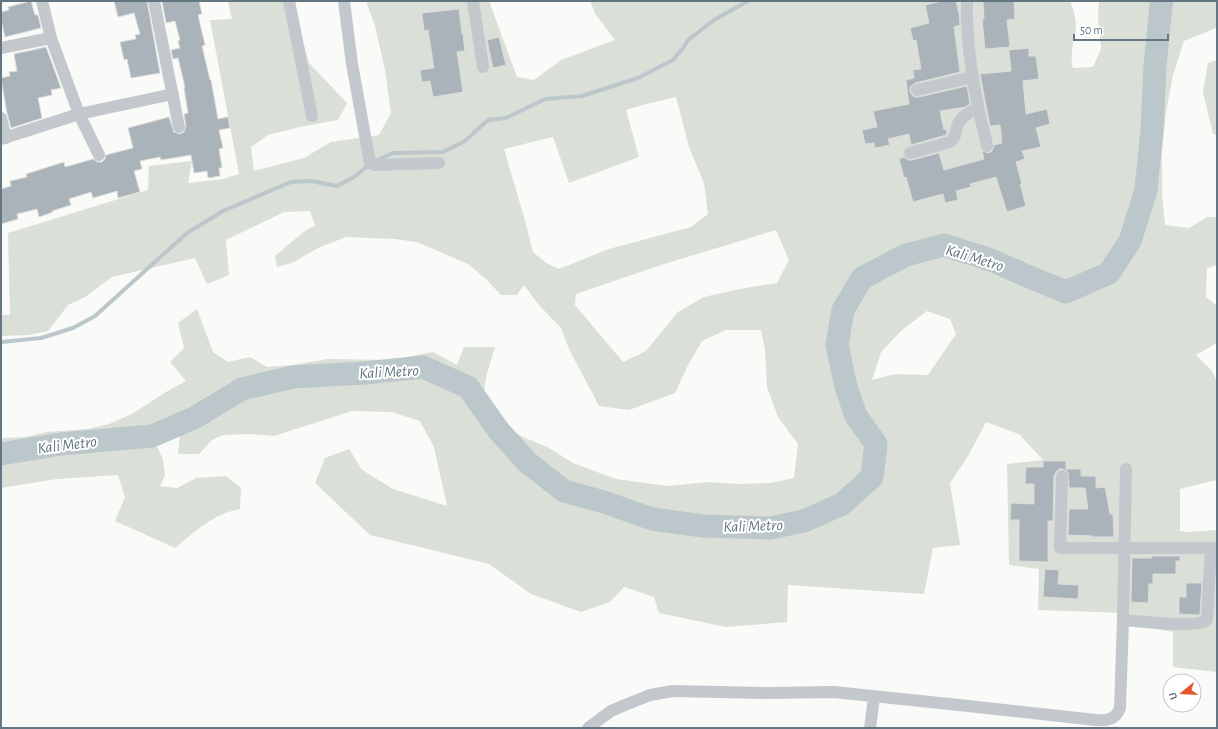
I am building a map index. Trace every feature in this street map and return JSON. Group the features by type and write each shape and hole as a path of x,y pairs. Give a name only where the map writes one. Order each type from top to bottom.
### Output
{"street":[{"path":"42,1 51,38 78,114 99,156"},
{"path":"154,1 179,127"},
{"path":"289,1 312,116"},
{"path":"344,1 352,64 370,163 374,165 439,163"},
{"path":"473,1 483,67"},
{"path":"967,1 967,27 973,77 978,108 987,146"},
{"path":"1,48 51,38"},
{"path":"917,90 973,77"},
{"path":"1,118 4,138 78,114 173,94"},
{"path":"910,153 950,142 954,139 960,120 967,113 978,108"},
{"path":"588,728 611,711 650,695 673,691 768,693 834,692 959,704 1096,720 1108,720 1116,716 1120,708 1126,469"},
{"path":"1062,476 1060,548 1214,548 1207,620 1200,623 1179,624 1123,620"},
{"path":"870,728 874,697"}],"shaded area":[{"path":"228,1 291,1 309,63 347,103 338,120 268,135 251,147 254,171 304,158 331,142 379,135 391,113 385,70 375,26 366,1 489,1 517,77 534,80 561,60 615,40 596,15 590,1 1070,1 1076,23 1072,52 1073,68 1093,67 1101,49 1098,16 1099,1 1217,1 1216,28 1184,41 1173,75 1166,112 1162,152 1162,194 1165,225 1189,228 1207,217 1217,217 1217,265 1207,268 1206,297 1217,306 1217,343 1196,355 1212,371 1217,382 1217,480 1180,489 1180,531 1188,532 1217,530 1217,672 1173,667 1173,632 1152,628 1125,613 1038,610 1039,569 1009,565 1007,464 1043,460 1019,434 986,422 968,456 950,483 960,545 933,548 924,594 788,585 787,622 726,627 659,613 654,597 624,587 610,602 581,612 531,594 489,564 370,535 315,483 325,458 349,449 362,470 393,489 447,506 434,447 420,421 392,412 352,411 274,436 251,434 223,435 212,440 199,454 178,454 181,423 152,436 163,459 165,475 160,486 177,488 196,478 226,476 241,488 240,509 231,511 213,519 175,548 115,521 125,497 118,475 57,479 1,488 1,438 26,437 46,432 88,429 109,424 132,414 186,381 170,362 184,348 178,323 197,309 213,352 228,362 250,357 267,367 292,365 328,359 392,360 433,352 457,365 464,347 495,347 486,377 483,399 494,420 523,437 549,448 573,463 616,479 668,486 708,482 737,484 770,483 794,478 798,444 778,417 767,387 765,350 761,330 726,330 702,341 688,365 675,393 629,410 599,406 569,349 561,328 538,304 524,285 517,295 501,295 486,279 468,264 417,242 395,239 346,237 318,248 294,262 277,267 275,256 306,230 315,226 310,211 284,212 226,240 229,275 207,284 195,258 112,277 85,297 68,305 48,331 29,335 1,336 1,315 10,315 8,233 148,190 149,166 192,161 188,183 223,179 239,174 210,20 232,19","holes":["676,97 689,147 704,183 708,214 691,227 609,249 559,269 546,263 533,252 504,149 553,137 569,183 639,157 626,110","776,230 789,260 777,283 704,297 678,312 646,351 623,362 575,305 576,294 661,265","927,311 950,319 956,334 928,375 895,374 872,380 881,352 902,330"]},
{"path":"1217,60 1217,135 1213,134 1203,92 1208,63"}],"building":[{"path":"31,1 35,15 38,15 41,28 5,37 1,12 9,10 8,7"},
{"path":"114,1 147,1 160,73 131,78 127,59 124,60 120,42 136,39 135,35 140,34 134,13 118,17"},
{"path":"162,1 199,1 202,14 198,15 205,45 202,46 211,80 218,119 228,117 230,128 219,130 223,148 219,149 222,168 219,168 220,176 208,178 207,171 194,173 191,155 161,160 160,157 140,161 142,169 134,171 140,192 118,198 117,191 93,198 91,192 69,199 71,205 39,217 37,209 17,214 18,219 1,224 1,189 11,186 10,181 27,177 26,174 64,162 65,167 93,159 98,162 102,162 106,155 133,148 128,128 169,117 174,132 180,134 184,132 186,126 184,114 188,113 185,87 178,58 173,59 171,50 180,48 178,41 180,40 175,21 166,23"},
{"path":"942,1 956,1 960,25 954,27 960,72 915,83 910,87 910,92 914,97 919,97 967,86 970,104 965,107 940,111 944,130 946,129 946,135 911,145 909,134 888,139 890,145 875,148 874,143 865,144 862,130 877,127 873,111 909,104 906,80 914,78 913,70 921,69 916,40 913,41 910,28 929,23 925,5"},
{"path":"983,1 1014,1 1015,19 1007,20 1010,47 985,49 982,19 984,19"},
{"path":"459,9 465,51 457,52 463,92 433,97 430,81 422,82 420,70 434,68 428,30 424,31 422,13"},
{"path":"499,37 506,65 493,68 487,40"},
{"path":"46,47 61,88 51,90 52,95 38,98 42,118 11,128 1,78 10,76 9,72 17,71 14,54"},
{"path":"1029,48 1029,56 1036,56 1039,79 1023,81 1026,114 1047,109 1050,124 1036,128 1041,147 1022,151 1025,159 1016,162 1026,206 1007,212 996,177 970,184 971,187 956,191 958,200 945,203 943,194 913,202 899,159 904,157 908,160 912,160 939,153 944,170 984,159 982,151 989,153 992,151 994,145 1002,143 1000,125 990,126 980,74 1011,71 1009,50"},
{"path":"1043,461 1066,461 1066,469 1081,469 1081,476 1096,476 1096,488 1105,487 1110,514 1113,514 1114,537 1068,535 1069,509 1088,509 1085,488 1069,488 1068,472 1063,469 1059,469 1054,476 1053,521 1048,521 1048,562 1019,561 1019,520 1010,520 1011,503 1034,504 1034,484 1025,484 1026,467 1043,467"},
{"path":"1152,556 1180,556 1180,561 1176,561 1176,574 1153,574 1153,584 1149,584 1148,603 1131,602 1132,558 1152,558"},
{"path":"1045,569 1059,570 1058,584 1079,585 1078,599 1043,597"},
{"path":"1186,583 1202,583 1200,615 1179,614 1179,597 1186,597"}],"waterway":[{"path":"375,161 393,153 443,152 465,141 488,120 506,118 545,99 582,96 638,78 673,60 688,40 714,20 748,1"},
{"name":"Kali Metro","path":"1,454 61,444 152,436 194,418 242,389 293,377 365,373 423,367 468,387 499,431 527,462 564,491 604,502 652,519 703,526 770,528 804,521 842,504 872,477 876,444 856,416 846,387 837,345 843,310 862,278 906,255 944,245 991,260 1066,292 1109,273 1130,241 1146,190 1152,130 1155,67 1162,1"},
{"path":"1,342 41,338 73,328 95,316 187,233 223,211 291,182 311,181 337,186 354,177 369,165"}]}
